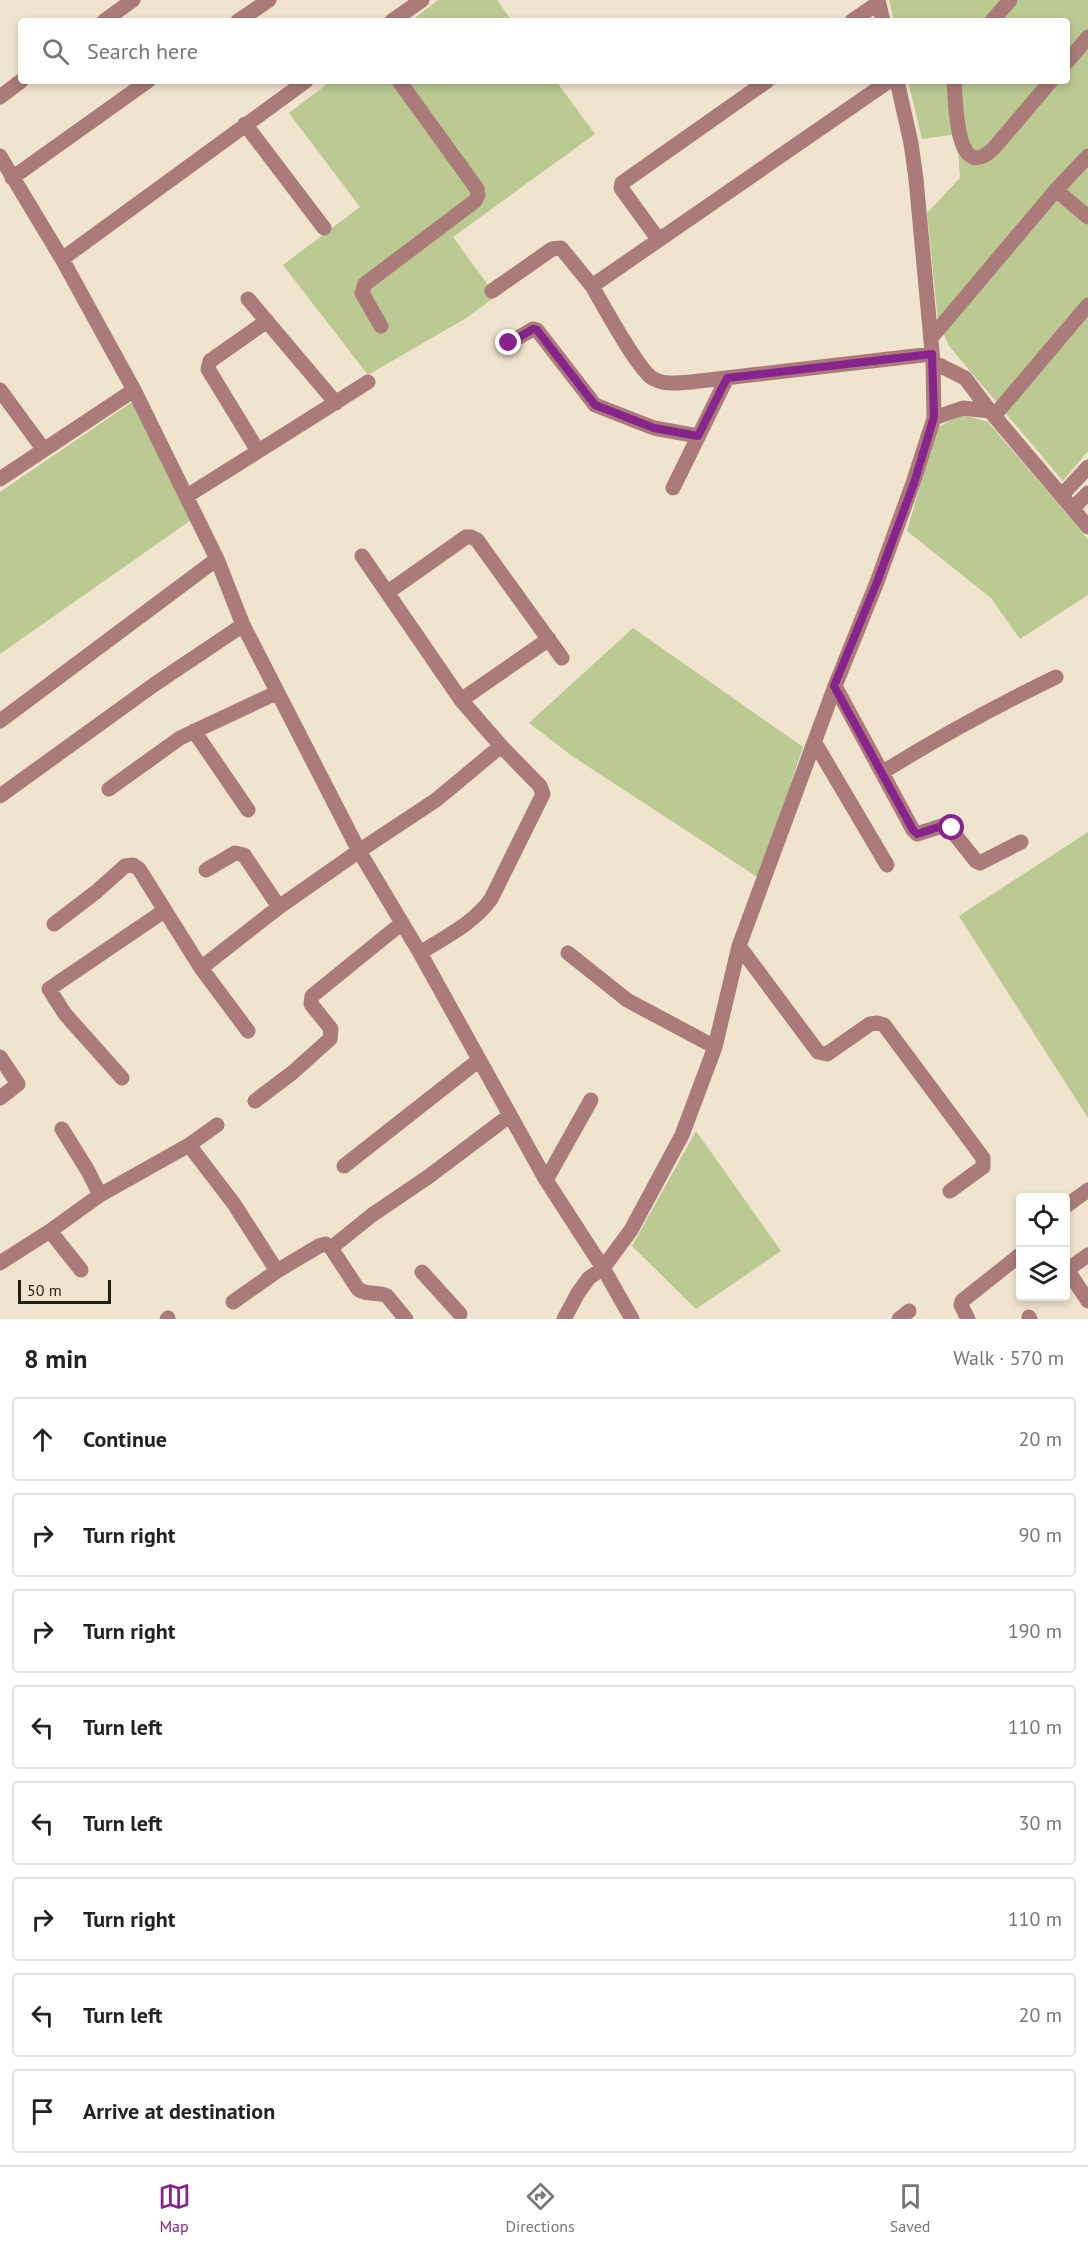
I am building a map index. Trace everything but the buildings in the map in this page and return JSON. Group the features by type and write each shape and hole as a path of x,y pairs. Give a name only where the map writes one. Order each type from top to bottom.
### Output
{"street":[{"path":"108,18 133,0"},
{"path":"242,18 269,0"},
{"path":"396,18 422,0"},
{"path":"995,18 1010,0"},
{"path":"856,18 878,1 882,18"},
{"path":"1070,58 1088,37"},
{"path":"0,96 18,83"},
{"path":"143,84 5,169 62,259 134,390 217,559 243,625 276,693 358,851 420,953 546,1180 603,1268 632,1319"},
{"path":"62,259 302,84"},
{"path":"381,326 362,293 365,284 475,201 478,195 477,189 401,84"},
{"path":"658,239 621,188 622,183 763,84"},
{"path":"592,286 886,84"},
{"path":"564,1319 589,1278 603,1268 630,1230 682,1136 715,1047 739,946 834,686 914,483 934,417 933,358 913,152 898,84"},
{"path":"954,84 961,141 966,153 971,157 980,158 994,148 1048,84"},
{"path":"245,124 324,228"},
{"path":"931,338 1056,190 1088,156"},
{"path":"1056,190 1088,217"},
{"path":"492,291 552,249 561,248 592,286 649,376 659,381 675,383 933,358 965,378 992,414 1088,527"},
{"path":"248,299 336,403"},
{"path":"992,414 1088,305"},
{"path":"258,451 208,369 208,365 210,361 267,321"},
{"path":"509,343 533,329 537,330 595,405 654,428 698,436"},
{"path":"673,488 727,378"},
{"path":"187,496 368,382"},
{"path":"0,390 44,450"},
{"path":"0,479 134,390"},
{"path":"934,417 963,408 992,414"},
{"path":"1062,495 1088,467"},
{"path":"1073,508 1088,493"},
{"path":"388,592 466,537 471,537 477,540 562,658"},
{"path":"362,556 461,700 540,786 543,794 485,908 473,919 420,953"},
{"path":"0,721 217,559"},
{"path":"0,796 155,684 243,625"},
{"path":"461,700 549,639"},
{"path":"883,772 983,713 1056,678"},
{"path":"834,686 917,834 948,826 980,863 1021,842"},
{"path":"109,789 165,747 276,693"},
{"path":"194,731 248,810"},
{"path":"815,743 887,865"},
{"path":"201,968 279,907 436,800 501,746"},
{"path":"206,870 235,853 244,855 279,907"},
{"path":"54,924 125,866 133,865 139,869 201,968 248,1031"},
{"path":"122,1078 65,1014 49,989 164,911"},
{"path":"255,1101 292,1073 330,1039 331,1029 312,1004 312,996 402,923"},
{"path":"739,946 818,1052 827,1054 870,1024 884,1025 983,1158 983,1167 950,1191"},
{"path":"568,953 627,1000 715,1047"},
{"path":"0,1057 18,1084 0,1098"},
{"path":"344,1166 479,1060"},
{"path":"546,1180 591,1100"},
{"path":"331,1248 372,1215 428,1177 509,1116"},
{"path":"0,1263 100,1195 189,1145 217,1125"},
{"path":"62,1129 100,1195"},
{"path":"189,1145 234,1204 277,1271"},
{"path":"1070,1203 1088,1190"},
{"path":"50,1231 81,1270"},
{"path":"233,1302 277,1271 326,1244 362,1293 387,1296 406,1319"},
{"path":"1070,1266 1088,1255"},
{"path":"968,1319 961,1305 962,1301 1016,1258"},
{"path":"422,1272 459,1317"},
{"path":"1070,1275 1088,1301"}],"green space":[{"path":"438,0 497,0 510,18 415,18"},
{"path":"889,0 1088,0 1088,451 1063,481 949,346 938,321 927,213 960,178 957,134 922,139 909,84 1070,84 1070,18 893,18"},
{"path":"327,84 558,84 595,134 453,237 496,296 468,317 368,375 283,265 360,207 289,113"},
{"path":"135,400 194,518 0,654 0,492"},
{"path":"962,414 988,422 1088,539 1088,595 1020,639 991,598 907,531 937,428"},
{"path":"633,628 803,747 759,878 572,756 529,723"},
{"path":"1088,832 1088,1118 959,916"},
{"path":"696,1131 781,1251 696,1309 632,1246"}],"route":[{"path":"509,343 533,329 537,330 595,405 654,428 698,436 727,378 932,354 934,417 914,483 877,582 834,686 913,830 917,834 945,825 952,828"}]}
